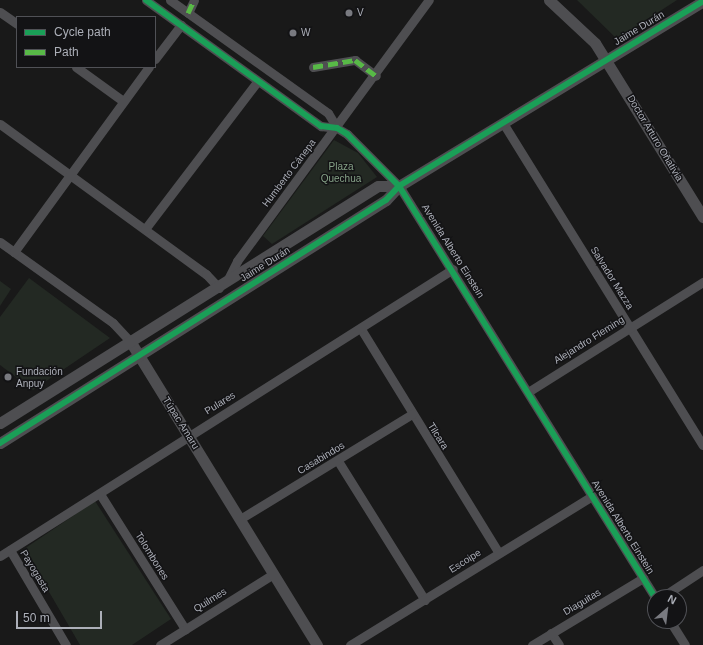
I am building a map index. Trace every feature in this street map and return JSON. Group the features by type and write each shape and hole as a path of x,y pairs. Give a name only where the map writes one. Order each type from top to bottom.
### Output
{"street":[{"path":"146,0 257,82 321,126 337,128"},
{"name":"Avenida Alberto Einstein","path":"170,0 328,113 337,128 398,186 453,269 650,589"},
{"path":"188,13 194,0"},
{"name":"Humberto Cánepa","path":"222,285 237,261 376,76 429,0"},
{"name":"Doctor Arturo Oñativia","path":"549,0 587,34 607,59 703,217"},
{"name":"Jaime Durán","path":"0,443 386,200 398,186 698,2"},
{"path":"0,12 16,23"},
{"path":"156,58 181,25"},
{"path":"313,67 356,60 376,76"},
{"path":"77,68 123,101"},
{"path":"14,252 148,68"},
{"path":"145,229 257,82"},
{"name":"Salvador Mazza","path":"503,123 703,445"},
{"path":"0,124 222,285"},
{"name":"Jaime Durán","path":"0,423 378,186 398,186"},
{"name":"Túpac Amaru","path":"0,242 113,323 130,341 318,645"},
{"name":"Pulares","path":"0,556 100,494 188,435 360,329 453,269"},
{"name":"Alejandro Fleming","path":"528,392 703,282"},
{"name":"Tilcara","path":"360,329 499,554"},
{"name":"Casabindos","path":"240,519 338,461 412,414"},
{"path":"338,461 425,600"},
{"name":"Tolombones","path":"100,494 185,629"},
{"name":"Escoipe","path":"350,645 592,496"},
{"name":"Payogasta","path":"10,550 66,645"},
{"path":"674,589 703,570"},
{"name":"Quilmes","path":"160,645 273,574"},
{"name":"Diaguitas","path":"532,645 643,578"},
{"path":"675,629 685,645"},
{"path":"551,633 559,645"}],"green space":[{"path":"577,0 677,0 617,39"},
{"name":"Plaza Quechua","path":"334,140 358,153 377,177 272,244 263,236"},
{"path":"29,278 110,338 33,390 0,365 0,317"},
{"path":"0,281 11,289 0,306"},
{"path":"95,501 171,619 132,645 80,645 24,549"}],"marked path":[{"path":"188,13 194,0"},
{"path":"313,67 355,60 376,76"}],"cycle path":[{"path":"146,0 321,126 337,128 347,134 399,186 650,589"},
{"path":"0,443 386,200 399,186 703,1"}],"place":[{"name":"V","path":"349,13"},
{"name":"W","path":"293,33"},
{"name":"Fundación Anpuy","path":"8,377"}]}
